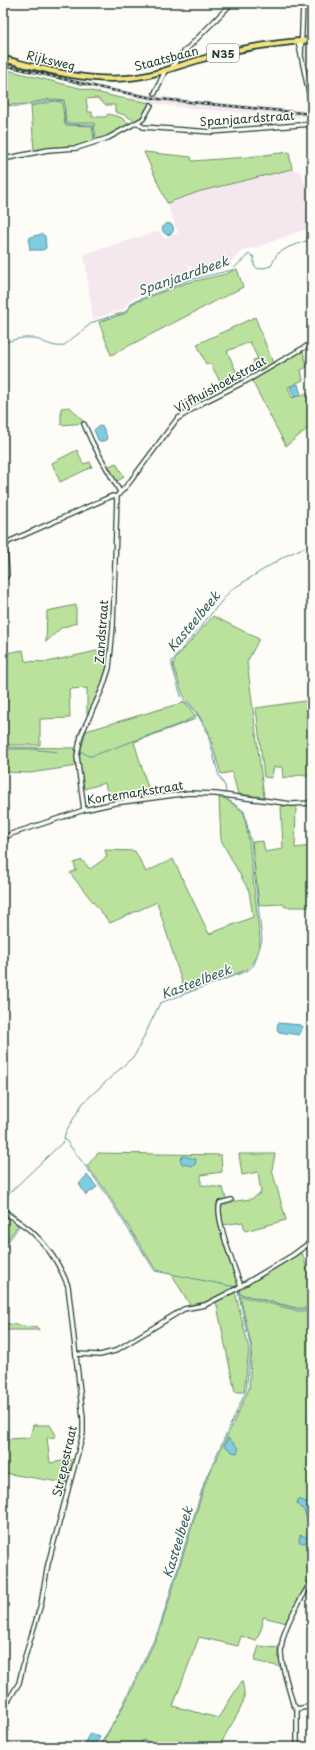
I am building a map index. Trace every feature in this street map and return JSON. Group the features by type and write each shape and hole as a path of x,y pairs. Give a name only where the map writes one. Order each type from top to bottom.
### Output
{"main road":[{"name":"Staatsbaan","path":"96,79 136,77 165,71 202,58 235,51 312,40"},
{"name":"Rijksweg","path":"3,59 74,76 96,79"}],"street":[{"path":"171,69 178,58 232,3"},
{"path":"303,3 300,41 302,52 301,58 311,96 312,108"},
{"path":"155,94 165,71"},
{"path":"3,159 48,150 77,148 108,138 136,123 147,115 151,105"},
{"name":"Spanjaardstraat","path":"136,123 143,127 212,132 312,124"},
{"name":"Vijfhuishoekstraat","path":"116,497 129,483 170,426 181,415 248,380 312,343"},
{"path":"84,424 92,442 120,492"},
{"path":"3,580 7,575 5,548 8,542 112,496 116,497"},
{"name":"Zandstraat","path":"84,810 77,756 81,735 103,687 109,668 116,550 116,497"},
{"name":"Kortemarkstraat","path":"3,839 11,834 84,810 116,803 189,793 226,795 292,804 312,803"},
{"path":"232,1200 220,1203 218,1210 241,1286"},
{"name":"Strepestraat","path":"3,1210 31,1231 47,1248 62,1269 68,1286 83,1418 83,1434 48,1564 41,1604 19,1683 3,1709"},
{"path":"76,1354 109,1354 184,1309 205,1305 236,1289 293,1255 312,1241"},
{"path":"296,1747 297,1709 293,1704 281,1654 282,1641 286,1628 312,1580"},
{"path":"297,1709 312,1706"}],"shaded area":[{"path":"128,92 192,100 309,111 312,118 155,104 127,96"},
{"path":"292,169 301,173 308,189 312,206 312,227 254,248 245,249 231,261 195,269 188,265 191,276 131,299 124,309 93,319 84,254 159,231 165,238 178,233 167,203 201,191"}],"green space":[{"path":"3,69 116,97 150,103 144,116 135,121 125,115 115,112 115,105 106,105 97,98 86,99 88,112 92,112 92,117 106,117 108,114 120,117 131,124 112,135 96,140 94,123 66,123 64,100 49,99 19,105 3,103"},
{"path":"55,101 62,102 65,125 92,126 94,141 70,148 52,148 34,151 31,106"},
{"path":"144,152 191,157 192,161 289,152 292,169 201,191 167,203"},
{"path":"237,269 243,287 111,355 99,322 126,313 133,303 186,283 226,274"},
{"path":"255,317 273,363 257,373 253,360 258,359 250,342 227,351 241,382 225,390 210,363 206,364 197,344"},
{"path":"303,351 307,367 301,370 303,380 288,387 292,398 307,393 310,398 312,398 312,425 286,446 252,381"},
{"path":"70,407 85,423 61,425 61,408"},
{"path":"77,450 83,464 90,462 92,467 60,482 52,463"},
{"path":"116,463 124,477 116,482 107,467"},
{"path":"76,605 76,623 61,628 46,642 47,611"},
{"path":"213,616 259,639 247,662 264,797 238,794 232,772 221,774 208,730 183,695 173,665 176,658"},
{"path":"110,648 104,681 90,714 87,714 87,688 69,689 70,718 40,719 40,745 3,745 3,663 7,662 6,653 23,650 25,661 47,662"},
{"path":"312,700 312,740 310,742 312,777 300,775 283,778 282,767 274,767 271,778 264,777 256,708"},
{"path":"185,702 196,717 193,720 134,742 150,794 109,800 105,783 84,789 79,757 86,731"},
{"path":"3,747 75,748 77,766 30,773 3,772"},
{"path":"219,798 224,798 244,813 249,842 260,940 254,960 246,970 185,992 157,902 110,923 70,873 76,870 74,863 82,860 90,869 107,857 105,850 135,851 146,872 173,859 209,934 253,917 249,891 221,840"},
{"path":"281,806 296,806 295,848 311,846 312,907 285,907 283,904 259,905 252,842 263,841 265,852 283,849"},
{"path":"98,1153 221,1155 222,1172 201,1175 201,1185 223,1188 226,1199 217,1202 218,1220 220,1231 239,1285 211,1301 190,1305 171,1273 156,1270 104,1188 87,1166"},
{"path":"239,1154 275,1154 272,1170 286,1220 245,1231 243,1222 223,1225 222,1203 251,1199 261,1193 258,1172 242,1175"},
{"path":"3,1212 18,1225 3,1246"},
{"path":"302,1252 309,1277 312,1279 312,1308 297,1308 240,1294 239,1290"},
{"path":"235,1292 249,1349 244,1392 235,1392 216,1301"},
{"path":"240,1296 298,1311 312,1311 312,1577 287,1623 263,1617 262,1627 256,1641 241,1636 238,1646 199,1637 173,1706 218,1718 242,1681 244,1694 243,1703 220,1747 166,1747 142,1740 141,1747 100,1747 129,1696 160,1630 206,1481 249,1389 252,1348"},
{"path":"3,1323 38,1328 39,1330 3,1330"},
{"path":"33,1425 50,1425 56,1435 55,1437 47,1438 50,1463 74,1459 66,1483 3,1473 3,1439 30,1438"},
{"path":"259,1646 278,1648 278,1657 282,1667 254,1661"}],"water":[{"path":"168,223 172,225 174,229 172,233 168,235 164,233 162,229 164,225"},
{"path":"42,234 45,236 46,248 43,250 30,250 30,237"},
{"path":"298,384 301,395 294,397 290,387"},
{"path":"99,426 103,427 107,437 106,440 99,442 94,430"},
{"path":"278,1023 301,1025 303,1027 299,1035 279,1032 277,1029"},
{"path":"183,1156 196,1159 195,1165 182,1164 180,1159"},
{"path":"87,1175 97,1187 86,1195 79,1184"},
{"path":"228,1438 239,1448 237,1453 232,1452 224,1445"},
{"path":"298,1499 312,1504 311,1536 305,1543 299,1542 300,1535 306,1537 310,1520 307,1519 304,1510 297,1504"},
{"path":"90,1733 100,1737 94,1747 82,1747"}],"waterway":[{"path":"3,104 10,106 25,106 56,100 64,101 65,124 93,125 95,139"},
{"name":"Spanjaardbeek","path":"3,343 21,338 32,338 51,345 63,346 93,322 125,312 133,302 189,280 232,270 249,254 254,257 254,266 257,268 259,269 271,266 277,254 289,247 312,239"},
{"name":"Kasteelbeek","path":"226,793 225,786 219,776 207,731 197,714 181,696 172,666 172,661 231,590 285,556 312,544"},
{"path":"81,751 88,756 92,756 183,723 197,715"},
{"path":"3,749 31,749 57,752"},
{"name":"Kasteelbeek","path":"227,799 244,811 251,842 262,940 254,965 247,971 160,1003 135,1055 83,1103 66,1131 64,1138 102,1188 155,1271 236,1287"},
{"path":"3,1199 65,1140"},
{"path":"3,1206 22,1221"},
{"path":"3,1247 19,1226"},
{"name":"Kasteelbeek","path":"238,1290 247,1333"},
{"path":"239,1294 296,1309 312,1310"},
{"name":"Kasteelbeek","path":"99,1747 119,1713 159,1629 205,1480 246,1391 251,1348 248,1335"}],"railway":[{"path":"3,65 106,89 159,99 312,114"}]}
